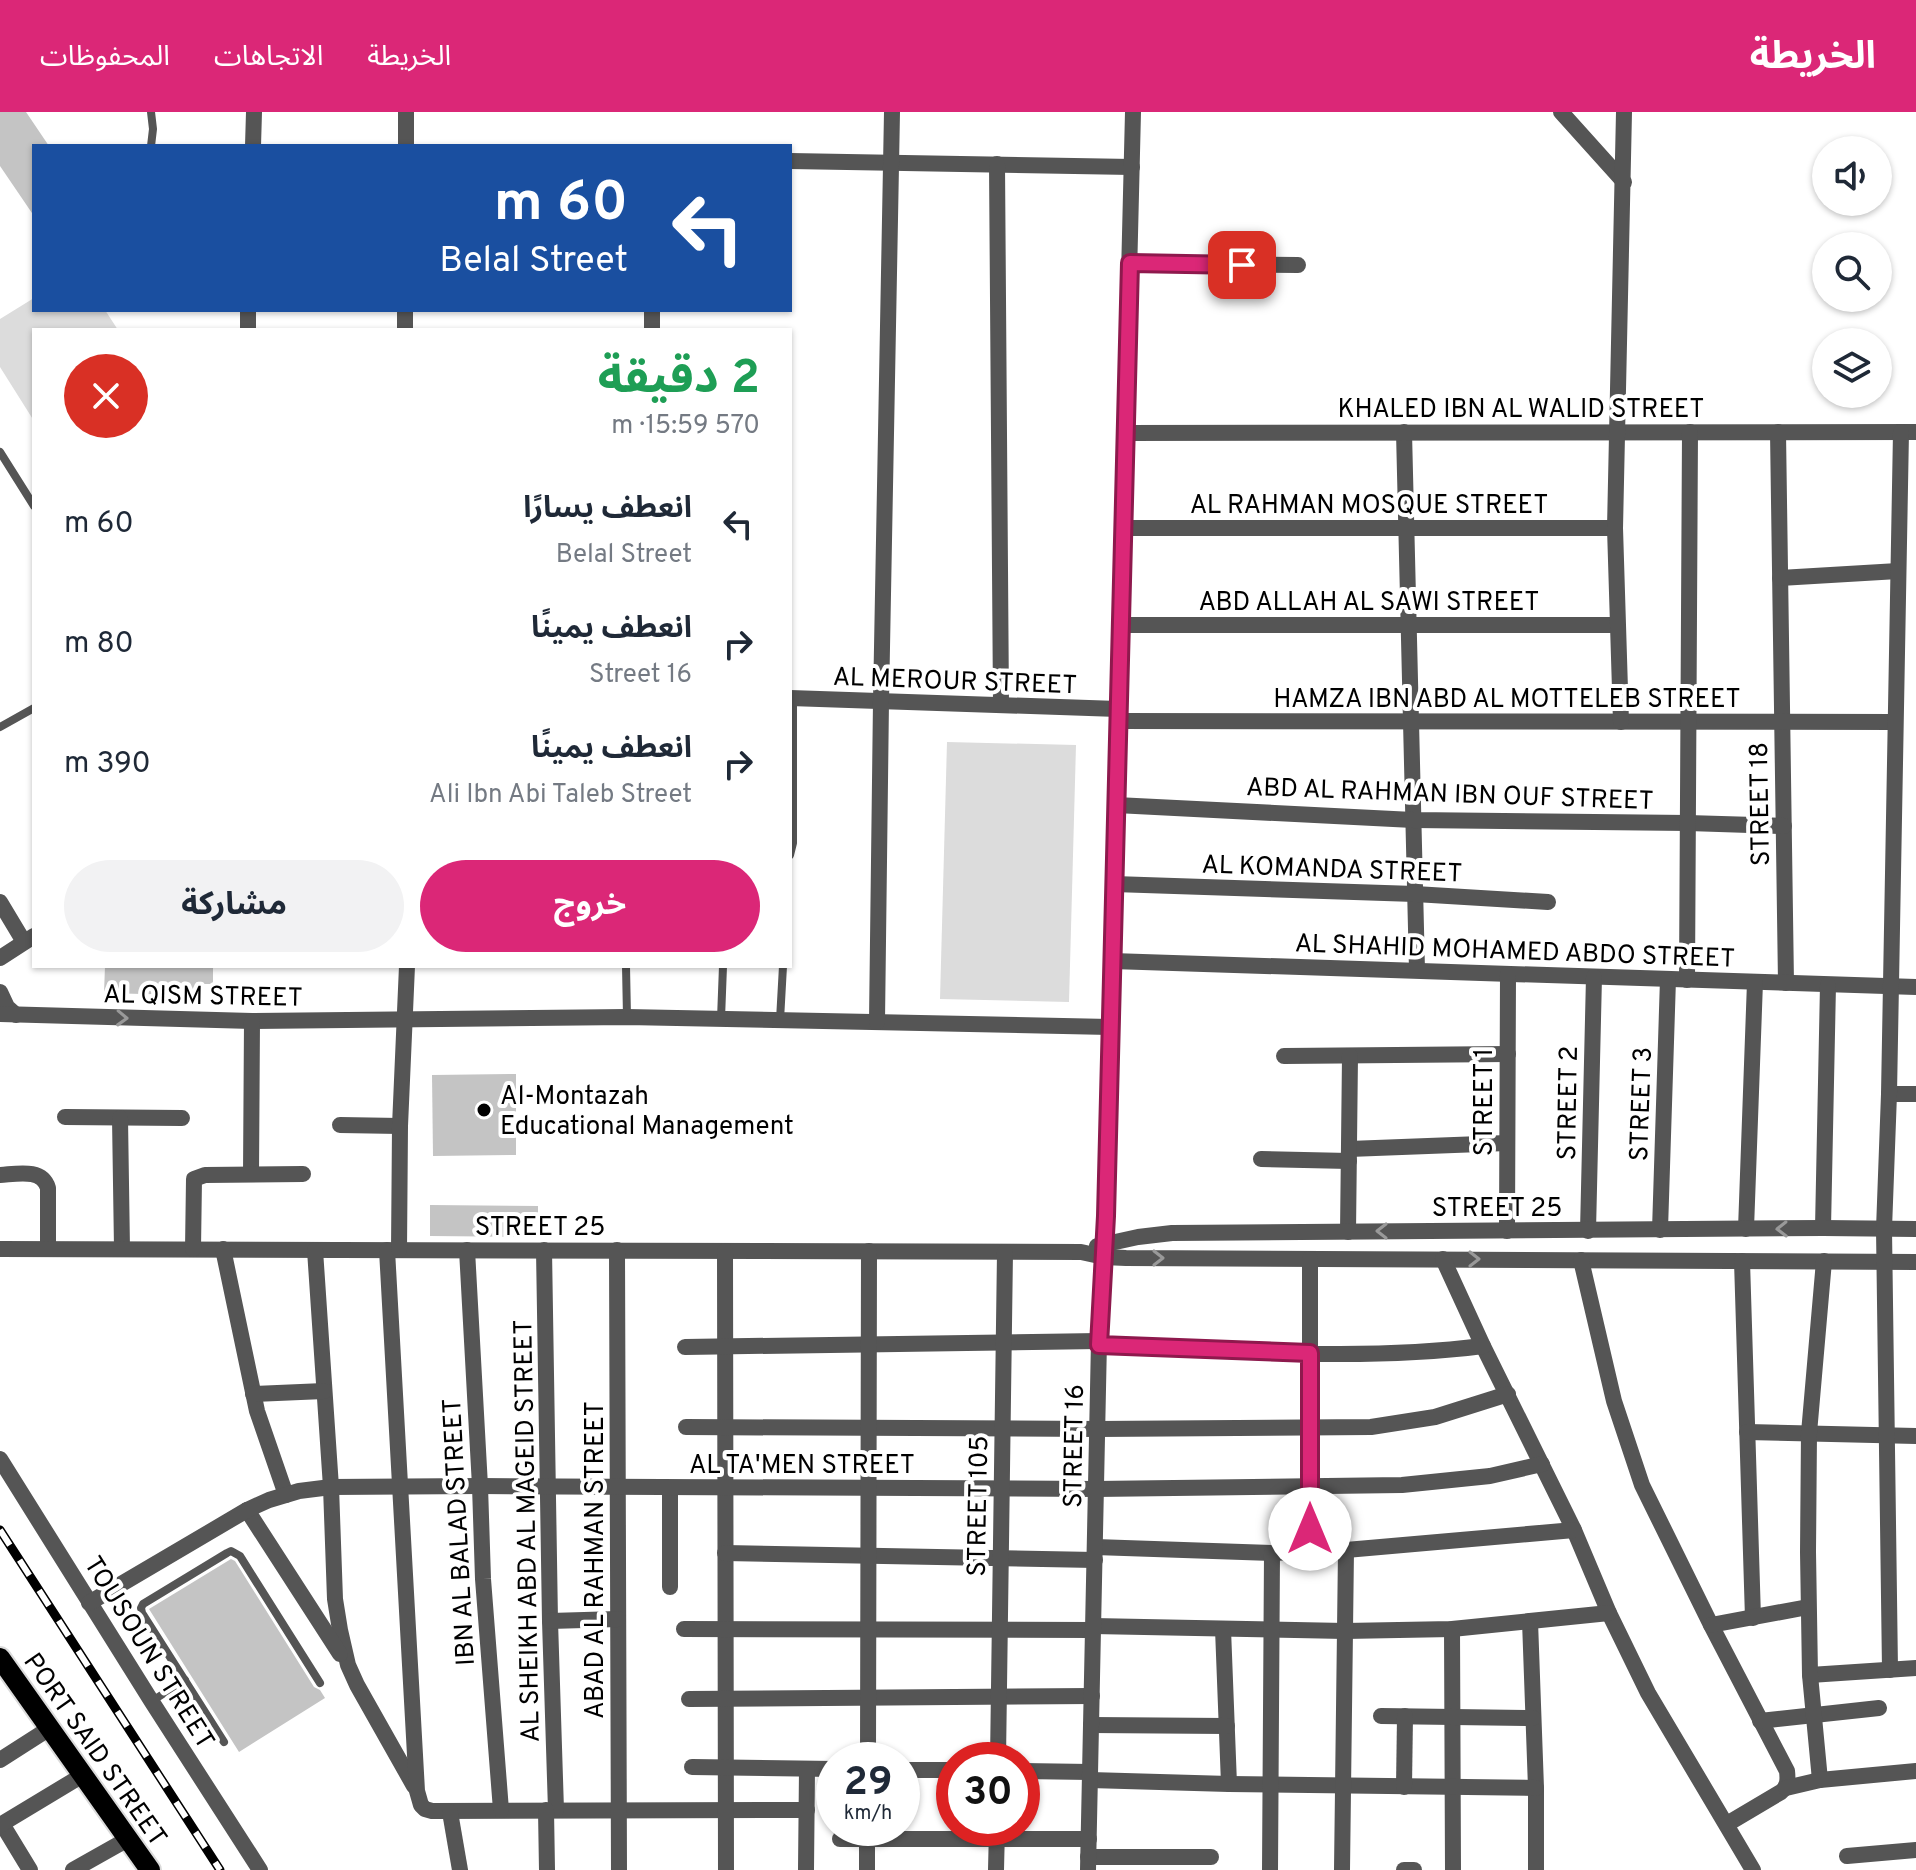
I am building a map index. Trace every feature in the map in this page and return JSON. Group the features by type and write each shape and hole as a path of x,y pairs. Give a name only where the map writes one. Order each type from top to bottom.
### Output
{"main road":[{"name":"PORT SAID STREET","path":"0,1658 150,1870"}],"street":[{"path":"253,144 254,112"},
{"path":"406,112 406,144"},
{"path":"877,1022 892,112"},
{"name":"STREET 16","path":"1088,1864 1133,112"},
{"path":"1561,112 1624,182"},
{"path":"1621,722 1615,528 1624,112"},
{"path":"792,161 1132,167"},
{"path":"997,164 1001,705"},
{"path":"1130,263 1298,265"},
{"path":"1404,432 1417,970"},
{"path":"1687,980 1690,432"},
{"name":"STREET 18","path":"1778,432 1786,983"},
{"path":"1890,1670 1883,1261 1898,571 1908,432"},
{"name":"KHALED IBN AL WALID STREET","path":"1125,433 1908,432"},
{"name":"AL RAHMAN MOSQUE STREET","path":"1123,528 1615,528"},
{"path":"1780,578 1898,571"},
{"name":"ABD ALLAH AL SAWI STREET","path":"1121,625 1617,625"},
{"name":"AL MEROUR STREET","path":"792,698 1001,705 1118,715"},
{"name":"HAMZA IBN ABD AL MOTTELEB STREET","path":"1118,715 1411,722 1895,722"},
{"name":"ABD AL RAHMAN IBN OUF STREET","path":"1116,805 1413,820 1784,826"},
{"name":"AL KOMANDA STREET","path":"1114,884 1415,894 1548,902"},
{"path":"0,902 29,939 1,959"},
{"name":"AL SHAHID MOHAMED ABDO STREET","path":"1112,961 1916,987"},
{"path":"407,968 393,1250 399,1487 419,1798"},
{"name":"STREET 1","path":"1507,1231 1508,974"},
{"name":"STREET 2","path":"1588,1231 1594,977"},
{"name":"STREET 3","path":"1660,1230 1668,979"},
{"path":"1746,1229 1755,982"},
{"path":"1823,1228 1828,985"},
{"path":"0,992 8,1015"},
{"name":"AL QISM STREET","path":"8,1015 252,1021 627,1017 1110,1027"},
{"path":"251,1174 252,1021"},
{"path":"1284,1056 1508,1054"},
{"path":"1348,1232 1350,1056"},
{"path":"1889,1094 1916,1094"},
{"path":"65,1117 182,1118"},
{"path":"120,1118 122,1249"},
{"path":"340,1125 400,1126"},
{"path":"1261,1159 1507,1143"},
{"path":"0,1175 35,1174 47,1182 48,1249"},
{"path":"193,1249 194,1179 205,1175 303,1174"},
{"name":"STREET 25","path":"1104,1250 1172,1233 1916,1229"},
{"name":"STREET 25","path":"0,1249 1104,1250 1310,1259 1916,1262"},
{"path":"223,1249 257,1411 286,1495"},
{"path":"315,1250 331,1487 335,1599 348,1665"},
{"name":"IBN AL BALAD STREET","path":"467,1250 483,1579 501,1810"},
{"name":"AL SHEIKH ABD AL MAGEID STREET","path":"544,1250 551,1810 547,1870"},
{"name":"ABAD AL RAHMAN STREET","path":"617,1250 619,1870"},
{"path":"725,1251 726,1870"},
{"path":"868,1742 869,1251"},
{"name":"STREET 105","path":"998,1742 1005,1252"},
{"path":"1310,1259 1310,1552"},
{"path":"1443,1259 1574,1530 1609,1613 1648,1693 1753,1870"},
{"path":"1581,1260 1614,1401 1642,1485 1787,1771 1786,1788"},
{"path":"1742,1261 1753,1618"},
{"path":"1820,1780 1810,1675 1809,1433 1824,1261"},
{"path":"685,1347 1099,1343 1389,1354 1483,1346"},
{"path":"253,1394 324,1391"},
{"path":"686,1427 1371,1427 1435,1417 1508,1394"},
{"path":"1747,1432 1916,1436"},
{"name":"TOUSOUN STREET","path":"0,1459 260,1870"},
{"name":"AL TA'MEN STREET","path":"89,1603 247,1510 286,1495 331,1487 1096,1489 1402,1485 1490,1476 1542,1464"},
{"path":"670,1488 670,1587"},
{"path":"247,1510 348,1665 425,1809 450,1812 807,1810"},
{"path":"725,1553 1001,1558 1095,1553 1310,1552 1574,1530"},
{"path":"1342,1870 1346,1550"},
{"path":"1270,1870 1272,1553"},
{"path":"1711,1625 1808,1607"},
{"path":"684,1629 1345,1631 1452,1629 1609,1613"},
{"path":"550,1621 618,1619"},
{"path":"1530,1621 1536,1870"},
{"path":"1223,1629 1229,1784"},
{"path":"1452,1629 1453,1870"},
{"path":"1810,1675 1916,1668"},
{"path":"689,1699 1092,1696"},
{"path":"1760,1721 1879,1708"},
{"path":"1381,1716 1533,1718"},
{"path":"1404,1787 1405,1716"},
{"path":"1091,1725 1227,1726"},
{"path":"0,1760 50,1728"},
{"path":"692,1767 816,1769"},
{"path":"806,1870 807,1769"},
{"path":"1727,1824 1786,1788 1820,1780 1916,1771"},
{"path":"1040,1772 1229,1784 1536,1788"},
{"path":"30,1870 1,1824 83,1775"},
{"path":"450,1812 460,1870"},
{"path":"1040,1836 1089,1839"},
{"path":"73,1870 128,1839"},
{"path":"867,1846 867,1870"},
{"path":"996,1870 997,1846"},
{"path":"1847,1856 1916,1850"},
{"path":"1088,1864 1211,1857"},
{"path":"1404,1870 1414,1870"}],"lane":[{"path":"151,112 151,144"},
{"path":"0,452 32,503"},
{"path":"792,698 792,847"},
{"path":"0,727 32,709"},
{"path":"626,968 627,1017"},
{"path":"721,1019 723,968"},
{"path":"780,1020 783,968"},
{"path":"224,1742 142,1613 143,1604 231,1551 240,1556 320,1683"},
{"path":"152,1702 185,1680"}],"shaded area":[{"path":"32,299 32,312 106,312 117,328 32,328 32,418 0,367 0,319"},
{"path":"947,742 1076,745 1069,1002 940,999"}],"building":[{"path":"0,112 26,112 48,144 32,144 32,213 0,166"},
{"path":"105,968 213,968 213,984 203,984 203,1003 181,1003 181,995 104,993"},
{"path":"516,1074 516,1155 433,1156 432,1075"},
{"path":"430,1205 538,1206 538,1237 430,1236"},
{"path":"231,1559 314,1687 325,1698 239,1752 149,1609"}],"railway":[{"path":"0,1530 220,1870"}],"place":[{"name":"Al-Montazah Educational Management","path":"484,1110"}],"route":[{"path":"1242,265 1130,263 1106,1216 1099,1345 1310,1353 1310,1529"}]}
